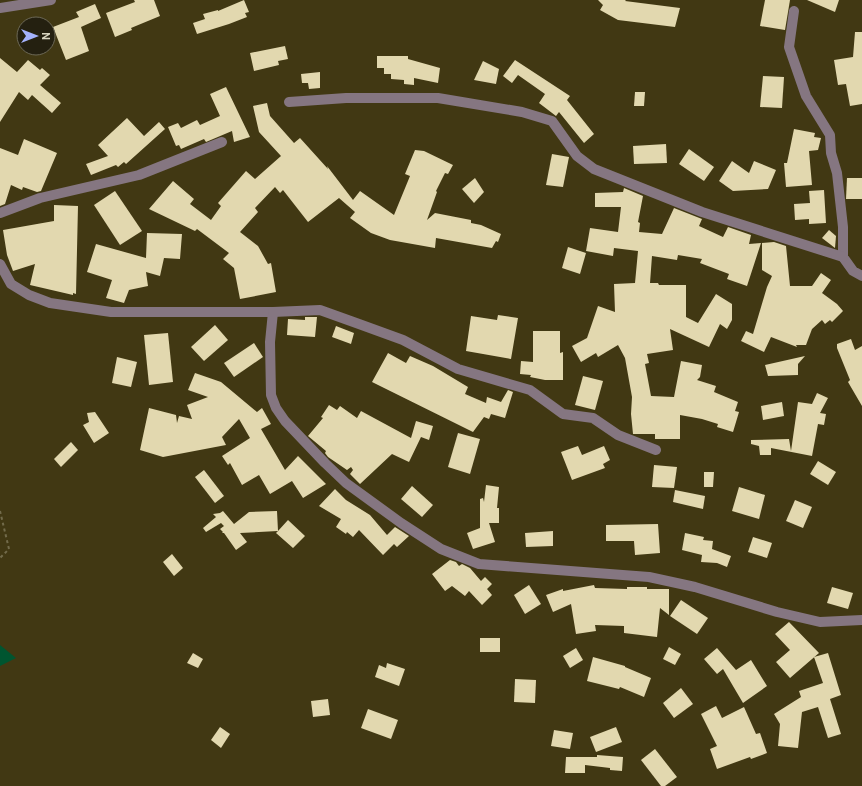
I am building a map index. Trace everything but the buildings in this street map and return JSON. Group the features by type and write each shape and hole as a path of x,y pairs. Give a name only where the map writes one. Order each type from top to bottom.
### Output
{"street":[{"path":"0,8 51,0"},
{"path":"794,11 789,47 806,96 830,135 831,153 837,173 843,257 862,286"},
{"path":"289,102 346,98 438,98 522,112 552,121 565,142 577,156 594,169 702,212 843,257"},
{"path":"0,213 40,198 139,175 222,142"},
{"path":"0,264 11,284 29,295 50,303 111,312 215,310 273,312 320,310 403,340 458,369 530,390 562,414 593,418 618,435 656,450"},
{"path":"853,271 862,276"},
{"path":"273,312 270,342 271,395 276,408 285,421 346,483 401,523 441,549 479,564 649,577 696,587 770,610 820,622 862,620"}],"path":[{"path":"0,511 9,549 0,558"}],"green space":[{"path":"0,645 16,658 0,666"}]}
